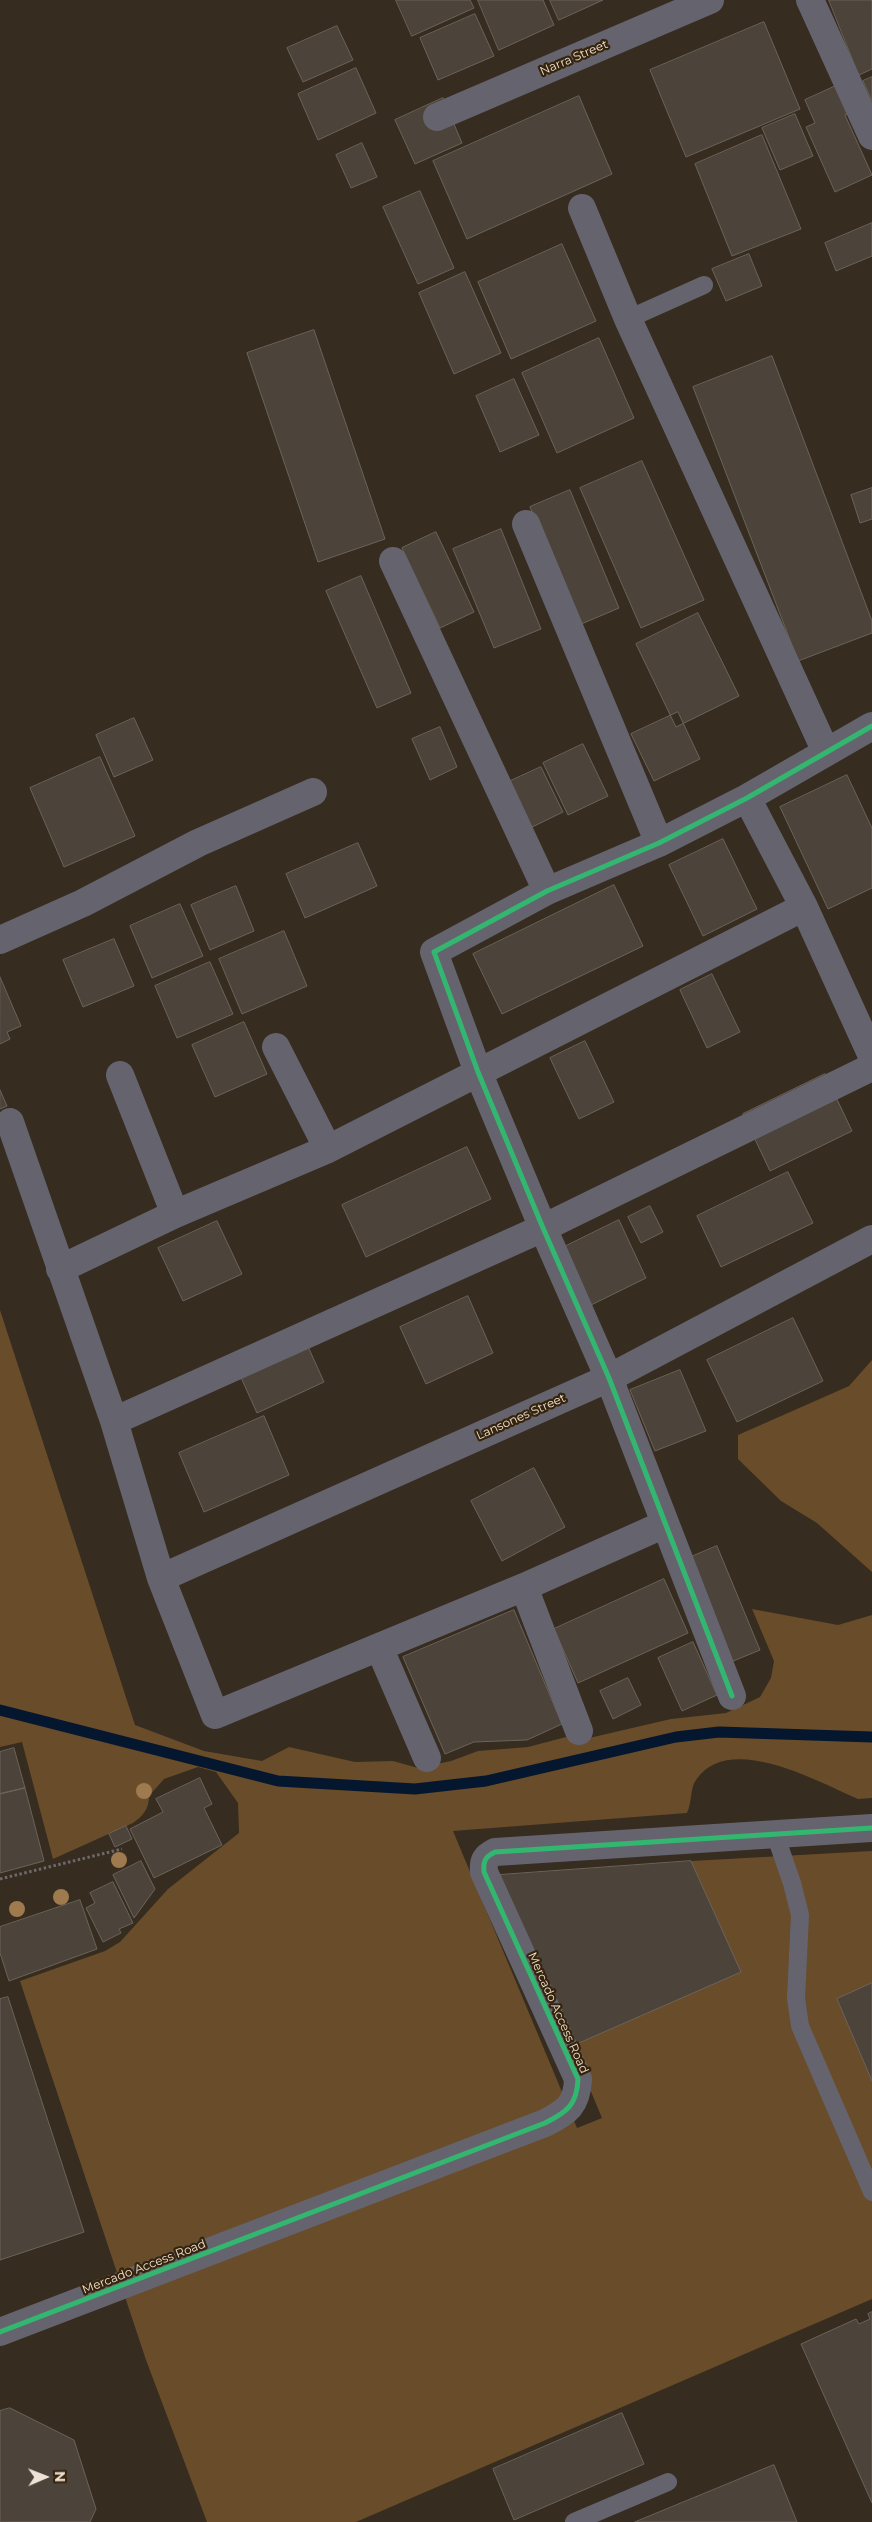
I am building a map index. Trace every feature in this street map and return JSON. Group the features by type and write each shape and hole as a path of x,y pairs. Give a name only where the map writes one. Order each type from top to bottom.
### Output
{"street":[{"name":"Narra Street","path":"437,117 710,0"},
{"path":"810,0 872,136"},
{"path":"582,208 628,319 826,752"},
{"path":"526,524 658,843"},
{"path":"393,561 547,891"},
{"path":"732,1696 609,1378 543,1228 478,1072 434,952 547,891 658,843 747,798 872,726"},
{"path":"0,940 83,903 198,843 313,792"},
{"path":"747,798 804,907 872,1056"},
{"path":"60,1269 175,1214 328,1149 804,907"},
{"path":"276,1047 328,1149"},
{"path":"114,1422 543,1228 872,1067"},
{"path":"120,1075 175,1214"},
{"path":"10,1122 114,1422 161,1578 215,1715 524,1587 665,1524"},
{"name":"Lansones Street","path":"161,1578 609,1378 872,1238"},
{"path":"524,1587 579,1731"},
{"path":"379,1647 427,1758"},
{"name":"Mercado Access Road","path":"0,2332 545,2123 560,2116 570,2108 577,2095 578,2079 484,1872 486,1856 504,1850 872,1828"}],"lane":[{"path":"628,319 704,285"},
{"path":"775,1834 792,1883 800,1915 796,1998 800,2026 872,2192"},
{"path":"574,2522 668,2482"}],"path":[{"path":"0,1880 122,1849"}],"shaded area":[{"path":"0,1310 135,1725 204,1751 262,1761 289,1747 355,1762 393,1761 418,1768 451,1761 478,1751 528,1747 566,1737 572,1742 671,1719 726,1713 760,1697 771,1678 774,1661 752,1609 838,1625 872,1615 872,1798 858,1799 798,1773 774,1765 751,1760 730,1760 711,1766 696,1780 687,1813 453,1831 577,2128 602,2118 572,2046 691,1861 872,1851 872,2299 356,2522 207,2522 146,2360 20,1981 105,1951 120,1942 168,1889 239,1833 238,1803 216,1772 198,1767 164,1779 149,1796 145,1812 133,1823 53,1859 22,1742 0,1747"},
{"path":"872,1360 872,1572 817,1523 781,1501 738,1459 738,1435 849,1386"}],"building":[{"path":"396,0 470,0 474,8 412,36"},
{"path":"478,0 543,0 554,25 499,50"},
{"path":"550,0 603,0 559,20"},
{"path":"829,0 872,0 872,69 859,75"},
{"path":"475,14 494,56 438,80 420,38"},
{"path":"764,22 800,109 686,157 650,70"},
{"path":"337,26 353,60 303,82 287,48"},
{"path":"356,68 376,113 318,140 298,94"},
{"path":"872,77 872,101 863,81"},
{"path":"838,85 850,113 845,115 872,175 835,192 806,127 815,123 805,100"},
{"path":"579,96 612,174 467,239 433,161"},
{"path":"443,98 462,143 415,164 395,120"},
{"path":"795,114 813,156 780,170 762,128"},
{"path":"762,135 801,229 732,256 695,164"},
{"path":"362,143 377,177 351,188 336,155"},
{"path":"420,191 454,268 418,284 383,207"},
{"path":"872,223 872,256 836,271 825,243"},
{"path":"562,244 596,321 511,359 478,282"},
{"path":"749,254 762,286 726,301 712,269"},
{"path":"465,272 501,353 454,374 419,293"},
{"path":"314,330 385,539 318,562 247,353"},
{"path":"599,338 634,418 557,453 522,373"},
{"path":"772,356 872,621 872,633 798,661 693,387"},
{"path":"514,379 539,435 500,452 476,396"},
{"path":"642,461 704,600 641,628 580,488"},
{"path":"872,488 872,519 860,523 851,495"},
{"path":"570,490 619,608 579,625 530,507"},
{"path":"501,529 541,629 494,648 453,549"},
{"path":"436,532 474,612 440,628 402,548"},
{"path":"361,576 411,693 377,708 326,591"},
{"path":"698,613 739,696 676,727 636,644"},
{"path":"678,712 700,759 654,781 631,734"},
{"path":"134,718 153,760 114,777 96,735"},
{"path":"440,727 457,767 430,780 412,739"},
{"path":"583,744 608,796 568,815 543,763"},
{"path":"100,757 135,836 64,867 30,788"},
{"path":"541,767 563,812 526,830 504,784"},
{"path":"847,775 872,828 872,888 828,909 780,807"},
{"path":"723,839 757,909 703,936 669,865"},
{"path":"358,843 377,886 305,918 286,874"},
{"path":"614,885 643,946 502,1014 473,954"},
{"path":"236,886 254,931 210,950 191,905"},
{"path":"180,904 203,956 152,978 130,926"},
{"path":"284,931 307,986 242,1014 219,959"},
{"path":"114,939 134,986 83,1007 63,960"},
{"path":"210,962 233,1014 177,1038 155,986"},
{"path":"712,974 740,1032 707,1048 680,990"},
{"path":"0,977 21,1026 7,1032 10,1039 0,1044"},
{"path":"244,1022 267,1074 215,1097 192,1045"},
{"path":"585,1041 614,1102 579,1119 550,1058"},
{"path":"825,1074 852,1131 770,1171 743,1114"},
{"path":"0,1090 7,1106 0,1109"},
{"path":"467,1147 491,1199 366,1257 342,1205"},
{"path":"788,1172 813,1223 721,1267 697,1216"},
{"path":"650,1206 663,1232 641,1243 628,1217"},
{"path":"619,1220 646,1278 587,1307 560,1249"},
{"path":"217,1221 242,1274 183,1301 158,1248"},
{"path":"468,1296 493,1353 426,1384 400,1327"},
{"path":"793,1318 823,1381 737,1422 707,1360"},
{"path":"301,1331 324,1382 257,1413 234,1362"},
{"path":"680,1370 706,1431 655,1451 630,1390"},
{"path":"264,1416 289,1475 204,1512 179,1453"},
{"path":"534,1468 565,1527 502,1561 471,1501"},
{"path":"717,1546 760,1650 726,1664 684,1560"},
{"path":"664,1579 688,1633 578,1683 554,1629"},
{"path":"514,1610 562,1724 527,1740 474,1742 445,1754 403,1657"},
{"path":"693,1642 717,1695 682,1711 658,1658"},
{"path":"628,1678 641,1705 613,1719 600,1691"},
{"path":"14,1748 25,1788 0,1794 0,1752"},
{"path":"200,1778 212,1804 204,1808 222,1845 154,1878 130,1829 163,1812 156,1799"},
{"path":"25,1788 44,1861 0,1873 0,1794"},
{"path":"126,1826 132,1839 115,1847 109,1834"},
{"path":"141,1861 155,1889 134,1918 113,1875"},
{"path":"691,1861 741,1972 572,2046 499,1875"},
{"path":"113,1882 133,1923 119,1929 121,1933 103,1942 86,1908 95,1903 90,1893"},
{"path":"80,1900 97,1949 9,1981 0,1953 0,1927"},
{"path":"872,1983 872,2081 837,1999"},
{"path":"8,1997 84,2232 0,2260 0,1999"},
{"path":"872,2312 872,2503 801,2344 856,2319 859,2324 870,2319 868,2314"},
{"path":"10,2408 74,2440 96,2509 90,2522 0,2522 0,2411"},
{"path":"622,2413 644,2464 514,2520 493,2469"},
{"path":"774,2465 797,2522 635,2522"}],"waterway":[{"path":"0,1710 278,1781 415,1789 486,1781 676,1737 719,1732 872,1737"}],"cycle path":[{"path":"732,1696 609,1378 543,1228 478,1072 434,952 547,891 659,843 747,798 872,726"},
{"path":"0,2332 545,2123 565,2111 576,2095 578,2079 484,1872 485,1860 495,1852 872,1828"}]}
